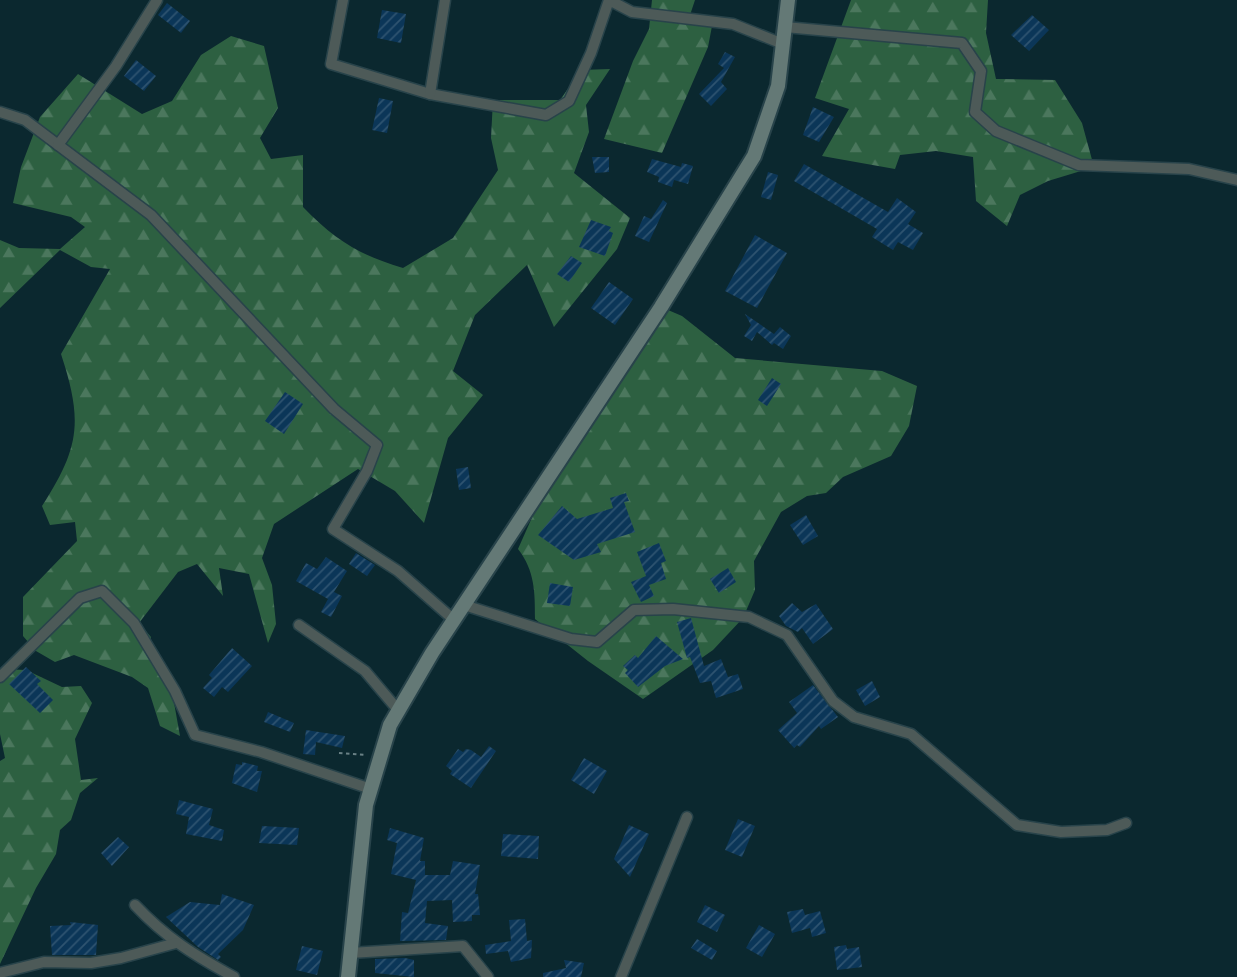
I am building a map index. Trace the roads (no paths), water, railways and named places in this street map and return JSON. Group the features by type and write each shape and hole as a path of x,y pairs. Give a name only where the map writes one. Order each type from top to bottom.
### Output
{"street":[{"path":"58,145 116,66 157,0"},
{"path":"343,0 331,64 430,94 546,115 569,101 591,53 609,0 632,12 664,18 733,24 783,44"},
{"path":"430,94 445,0"},
{"path":"348,977 362,833 371,789 390,725 454,620 685,269 754,156 778,86 788,0"},
{"path":"785,27 962,43 981,71 975,112 996,131 1079,165 1189,169 1237,180"},
{"path":"0,112 25,120 150,215 334,409 377,445 367,471 333,529 398,571 454,620"},
{"path":"0,677 80,598 102,591 134,623 176,691 195,735 261,752 371,789"},
{"path":"464,605 570,639 597,642 635,610 673,609 748,617 787,635 833,701 854,718 911,734 1017,825 1060,832 1107,830 1126,823"},
{"path":"299,625 365,671 398,710"},
{"path":"621,977 687,817"},
{"path":"135,905 161,933 234,977"},
{"path":"0,973 44,962 91,963 111,960 176,943"},
{"path":"350,953 463,946 488,977"}]}
